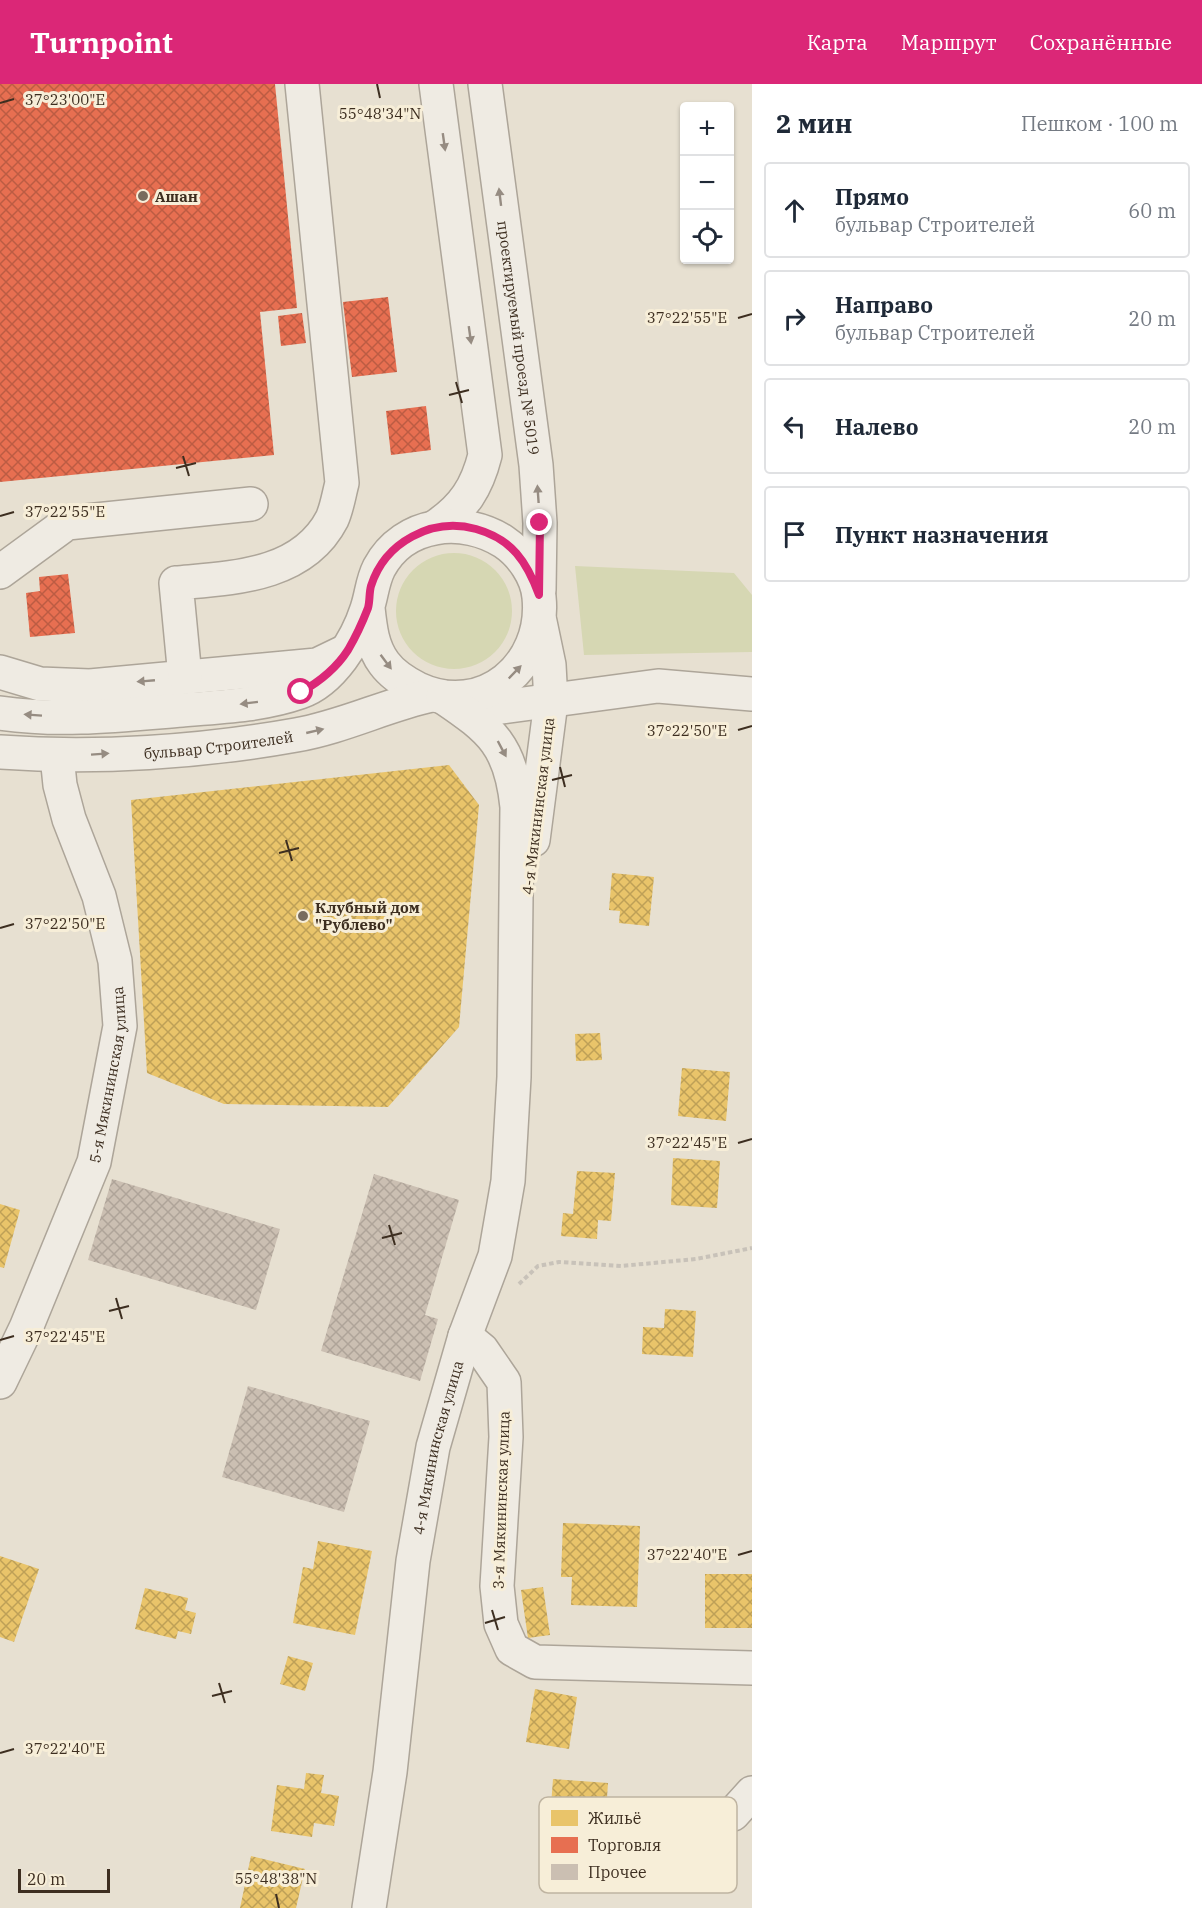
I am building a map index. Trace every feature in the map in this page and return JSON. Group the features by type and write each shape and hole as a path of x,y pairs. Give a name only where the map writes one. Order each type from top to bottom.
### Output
{"street":[{"path":"184,677 176,583 244,577 280,566 308,548 332,519 342,483 302,84"},
{"path":"435,527 451,517 467,501 479,478 485,455 436,84"},
{"name":"проектируемый проезд № 5019","path":"485,84 536,465 540,523 539,608"},
{"path":"0,572 67,523 251,504"},
{"name":"бульвар Строителей","path":"0,752 57,756 203,747 325,729 402,701 447,701 488,691 507,680 529,654 539,608 529,569 512,548 497,537 463,525 435,527 414,534 396,548 381,565 371,586 368,608 372,637 384,663 405,683 447,701"},
{"name":"бульвар Строителей","path":"0,713 81,718 263,702 301,692 319,682 348,650 368,608"},
{"name":"4-я Мякининская улица","path":"514,990 551,702 549,665 539,608"},
{"path":"0,672 40,684 90,686 317,664 348,650"},
{"path":"447,701 551,702 611,690 658,686 752,694"},
{"name":"4-я Мякининская улица","path":"369,1908 390,1772 413,1561 434,1447 465,1336 495,1256 508,1181 514,1077 517,807 514,780 498,740 447,701"},
{"name":"5-я Мякининская улица","path":"0,1382 26,1328 94,1162 120,1026 115,961 99,896 69,819 60,785 57,756"},
{"name":"3-я Мякининская улица","path":"465,1336 482,1350 504,1382 506,1437 497,1586 501,1624 513,1649 536,1662 752,1668"}],"path":[{"path":"515,1289 538,1266 559,1262 621,1266 696,1259 752,1248"}],"green space":[{"path":"454,553 476,557 495,570 508,589 512,611 508,633 495,652 476,665 454,669 432,665 413,652 400,633 396,611 400,589 413,570 432,557"},
{"path":"575,566 734,573 752,595 752,652 584,655"}],"building: Жильё":[{"name":"Клубный дом \"Рублево\"","path":"449,765 479,805 459,1027 388,1107 224,1104 147,1073 131,800"},
{"path":"612,873 654,877 649,926 619,923 620,911 609,910"},
{"path":"600,1033 602,1060 576,1061 575,1034"},
{"path":"682,1068 730,1072 726,1121 678,1116"},
{"path":"673,1158 720,1161 717,1208 671,1205"},
{"path":"577,1171 615,1173 611,1221 598,1220 597,1239 561,1236 563,1213 573,1214"},
{"path":"0,1204 20,1210 4,1268 0,1267"},
{"path":"665,1309 696,1311 693,1357 642,1354 643,1327 664,1328"},
{"path":"563,1523 640,1526 637,1607 571,1605 572,1577 561,1577"},
{"path":"318,1541 372,1551 355,1635 293,1623 303,1567 313,1569"},
{"path":"0,1556 39,1569 14,1642 0,1637"},
{"path":"705,1574 752,1574 752,1628 705,1628"},
{"path":"543,1587 550,1635 528,1638 521,1590"},
{"path":"145,1588 188,1598 185,1610 196,1613 191,1634 178,1631 176,1639 135,1629"},
{"path":"288,1656 313,1663 305,1691 280,1684"},
{"path":"535,1689 577,1697 569,1749 526,1742"},
{"path":"306,1773 324,1775 321,1793 339,1796 334,1826 314,1823 312,1837 271,1831 277,1785 304,1789"},
{"path":"553,1779 608,1783 607,1797 552,1797"},
{"path":"251,1856 305,1869 296,1908 240,1908"}],"building: Торговля":[{"name":"Ашан","path":"0,84 275,84 297,308 260,312 274,455 0,482"},
{"path":"388,297 397,372 352,377 343,302"},
{"path":"302,313 306,343 281,346 278,316"},
{"path":"426,406 431,450 391,455 386,411"},
{"path":"68,574 75,633 30,637 26,593 40,591 39,577"}],"building: Прочее":[{"path":"374,1174 459,1200 425,1315 438,1319 420,1381 321,1351"},
{"path":"112,1179 280,1229 256,1310 88,1260"},
{"path":"248,1386 370,1421 344,1512 222,1477"}],"place":[{"name":"Ашан","path":"143,196"},
{"name":"Клубный дом \"Рублево\"","path":"303,916"}],"route":[{"path":"301,692 319,682 348,650 368,608 371,586 381,565 396,548 414,534 435,527 463,525 489,532 512,548 529,569 539,595 540,523"}]}
